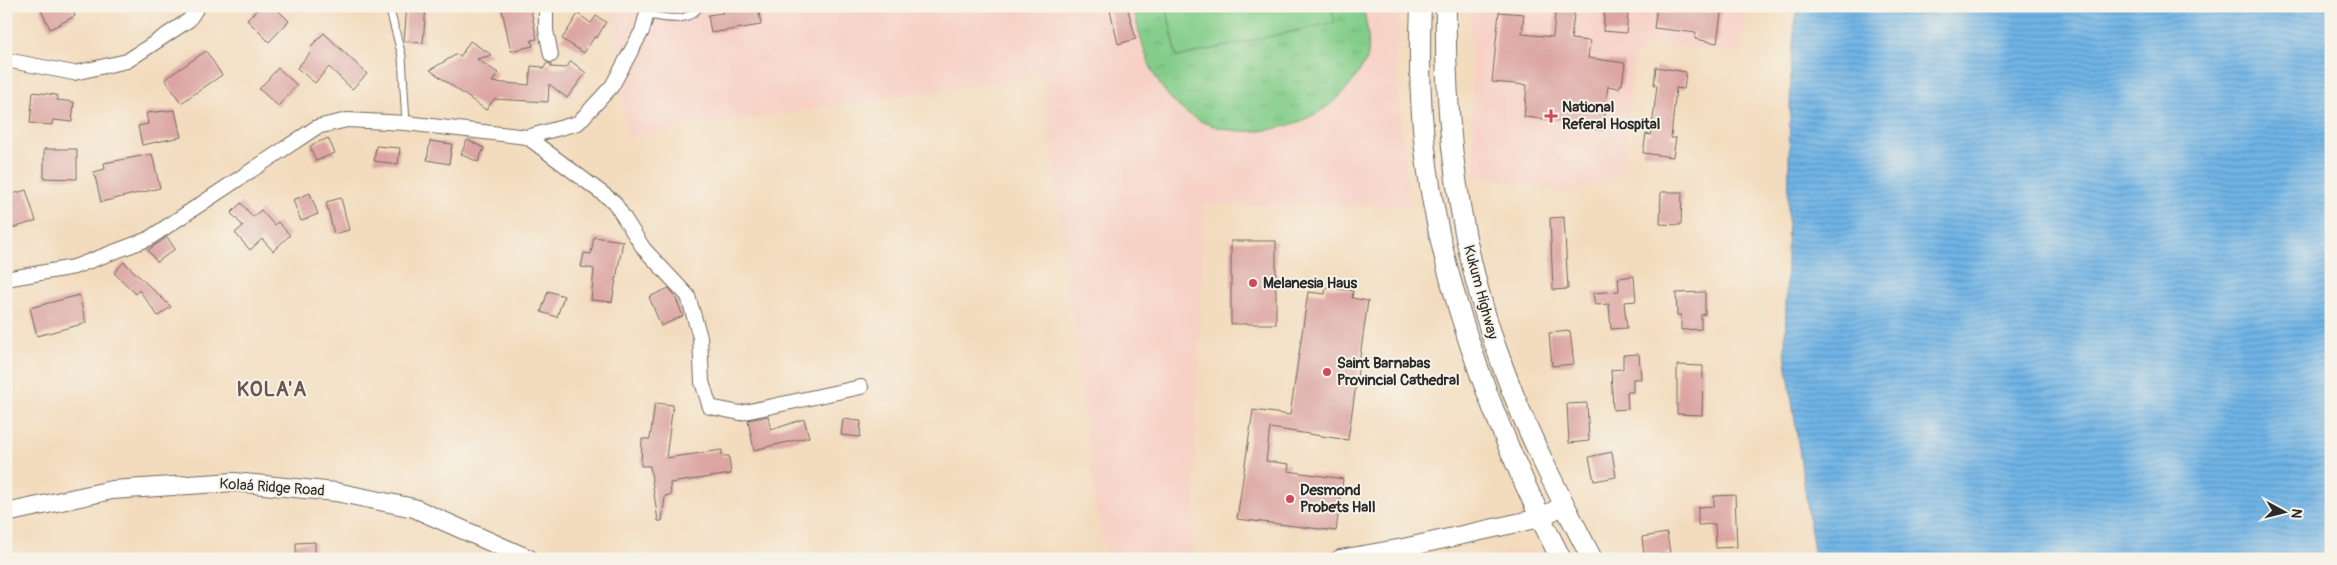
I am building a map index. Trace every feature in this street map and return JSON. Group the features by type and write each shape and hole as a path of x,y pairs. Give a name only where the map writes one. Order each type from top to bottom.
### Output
{"main road":[{"name":"Kukum Highway","path":"1421,6 1420,77 1426,158 1432,203 1444,257 1475,360 1523,484 1561,559"},
{"name":"Kukum Highway","path":"1446,6 1448,126 1469,251 1485,313 1503,369 1530,435 1592,559"}],"street":[{"path":"6,60 74,73 127,61 189,20 198,6"},
{"path":"546,6 546,30 551,55"},
{"path":"6,279 74,267 148,239 317,127 347,120 406,123 527,137 578,124 612,86 642,31 649,11"},
{"path":"527,137 614,202 644,249 688,296 700,337 702,382 710,407 740,413 861,387"},
{"name":"Kolaá Ridge Road","path":"6,513 112,490 234,482 336,492 414,508 529,559"},
{"path":"1340,559 1404,548 1540,518 1564,505"}],"lane":[{"path":"392,6 391,14 402,56 406,123"},
{"path":"649,11 686,18 700,6"}],"shaded area":[{"path":"610,6 1399,6 1397,78 1409,205 1204,205 1192,559 1107,559 1095,503 1042,75 627,137 616,38"},
{"name":"National Referal Hospital","path":"1469,6 1746,6 1741,52 1647,44 1633,60 1624,172 1573,194 1475,175"},
{"path":"1531,549 1536,559 1467,559"}],"green space":[{"path":"1133,6 1166,6 1177,57 1334,22 1331,6 1363,6 1367,26 1367,59 1342,95 1322,110 1298,122 1273,129 1247,131 1221,128 1198,120 1177,105 1159,84 1143,46"},
{"path":"1166,6 1331,6 1335,22 1177,57"}],"water":[{"path":"1797,6 2331,6 2331,559 1815,559 1785,353 1791,65"}],"building":[{"path":"39,6 71,6 75,16 50,29"},
{"path":"260,6 274,6 289,21 269,42 247,20"},
{"path":"407,6 426,6 423,43 404,41"},
{"path":"501,6 530,6 537,39 531,40 533,46 511,51"},
{"path":"722,6 758,6 761,25 711,33 708,15 723,13"},
{"path":"1109,6 1127,6 1136,39 1118,44"},
{"path":"1556,6 1575,6 1571,39 1590,41 1588,58 1625,63 1622,85 1619,88 1608,86 1603,130 1585,128 1586,123 1524,117 1527,85 1492,82 1499,12 1524,14 1522,34 1553,37"},
{"path":"1605,6 1629,6 1626,33 1603,31"},
{"path":"1657,6 1722,6 1717,43 1695,39 1696,33 1654,28"},
{"path":"578,14 591,23 596,16 606,22 597,38 595,36 584,53 562,39"},
{"path":"324,33 367,74 352,89 329,67 315,83 297,68 311,52 308,49"},
{"path":"470,41 492,55 477,59 498,73 492,82 529,85 531,66 543,67 543,69 547,63 551,64 551,67 566,68 571,61 586,73 567,98 549,84 548,102 494,99 486,110 430,70 457,54 460,57"},
{"path":"206,51 222,75 181,103 165,79"},
{"path":"1656,67 1686,72 1684,89 1676,88 1671,138 1676,138 1673,157 1643,153 1646,134 1651,135 1657,86 1654,85"},
{"path":"278,68 297,85 278,106 259,89"},
{"path":"33,92 57,95 57,100 74,102 72,122 53,120 52,125 30,123"},
{"path":"175,110 181,137 142,145 138,126 148,124 146,113"},
{"path":"328,138 335,153 316,161 310,146"},
{"path":"467,140 484,148 478,162 461,154"},
{"path":"430,141 452,144 449,164 427,160"},
{"path":"376,146 400,148 398,164 374,161"},
{"path":"44,149 77,149 77,179 44,178"},
{"path":"152,154 160,188 101,202 94,172 105,169 104,163"},
{"path":"26,190 36,221 6,230 6,196"},
{"path":"1661,192 1682,192 1681,225 1660,224"},
{"path":"310,193 318,214 301,221 293,200"},
{"path":"341,198 349,230 334,234 326,202"},
{"path":"241,203 253,217 261,210 274,225 278,222 290,235 273,251 262,239 250,250 235,233 243,226 231,213"},
{"path":"1564,217 1568,289 1553,290 1550,218"},
{"path":"167,237 175,249 157,262 148,250"},
{"path":"594,237 623,241 612,302 591,300 594,269 581,267 584,253 591,254"},
{"name":"Melanesia Haus","path":"1231,241 1276,241 1276,324 1231,324"},
{"path":"124,262 171,307 158,316 139,290 136,294 114,273"},
{"path":"1634,276 1636,301 1624,302 1627,328 1611,329 1609,304 1595,305 1593,293 1619,291 1618,278"},
{"path":"1326,287 1353,291 1352,298 1368,301 1348,440 1270,428 1266,461 1289,464 1288,471 1343,479 1336,531 1237,519 1253,410 1290,415 1308,292 1325,294"},
{"path":"669,288 674,294 683,316 661,326 649,297"},
{"path":"548,291 564,296 557,317 541,312"},
{"path":"1705,292 1705,314 1701,315 1701,329 1681,330 1681,315 1677,315 1676,293"},
{"path":"79,295 86,323 37,336 30,308"},
{"path":"1570,331 1574,364 1552,366 1549,333"},
{"path":"1639,354 1641,379 1633,379 1633,392 1627,392 1628,409 1613,410 1611,370 1623,369 1623,355"},
{"path":"1677,365 1703,366 1702,415 1677,414"},
{"path":"655,403 673,405 666,458 722,450 722,456 729,456 731,474 670,483 671,495 665,496 662,521 658,521 650,466 641,466 642,439 650,439"},
{"path":"1587,403 1589,441 1569,443 1567,404"},
{"path":"768,416 771,430 804,419 809,437 754,450 748,420"},
{"path":"843,419 861,421 860,437 841,435"},
{"path":"1612,452 1616,477 1594,481 1589,457"},
{"path":"1735,495 1737,547 1716,548 1715,524 1698,525 1698,507 1714,506 1714,496"},
{"path":"1667,533 1670,553 1644,556 1642,537"},
{"path":"315,542 315,559 296,559 296,543"}],"place":[{"name":"National Referal Hospital","path":"1551,116"},
{"name":"Melanesia Haus","path":"1253,283"},
{"name":"Saint Barnabas Provincial Cathedral","path":"1327,372"},
{"name":"Desmond Probets Hall","path":"1290,499"}],"district":[{"name":"KOLA'A","path":"272,389"}]}
